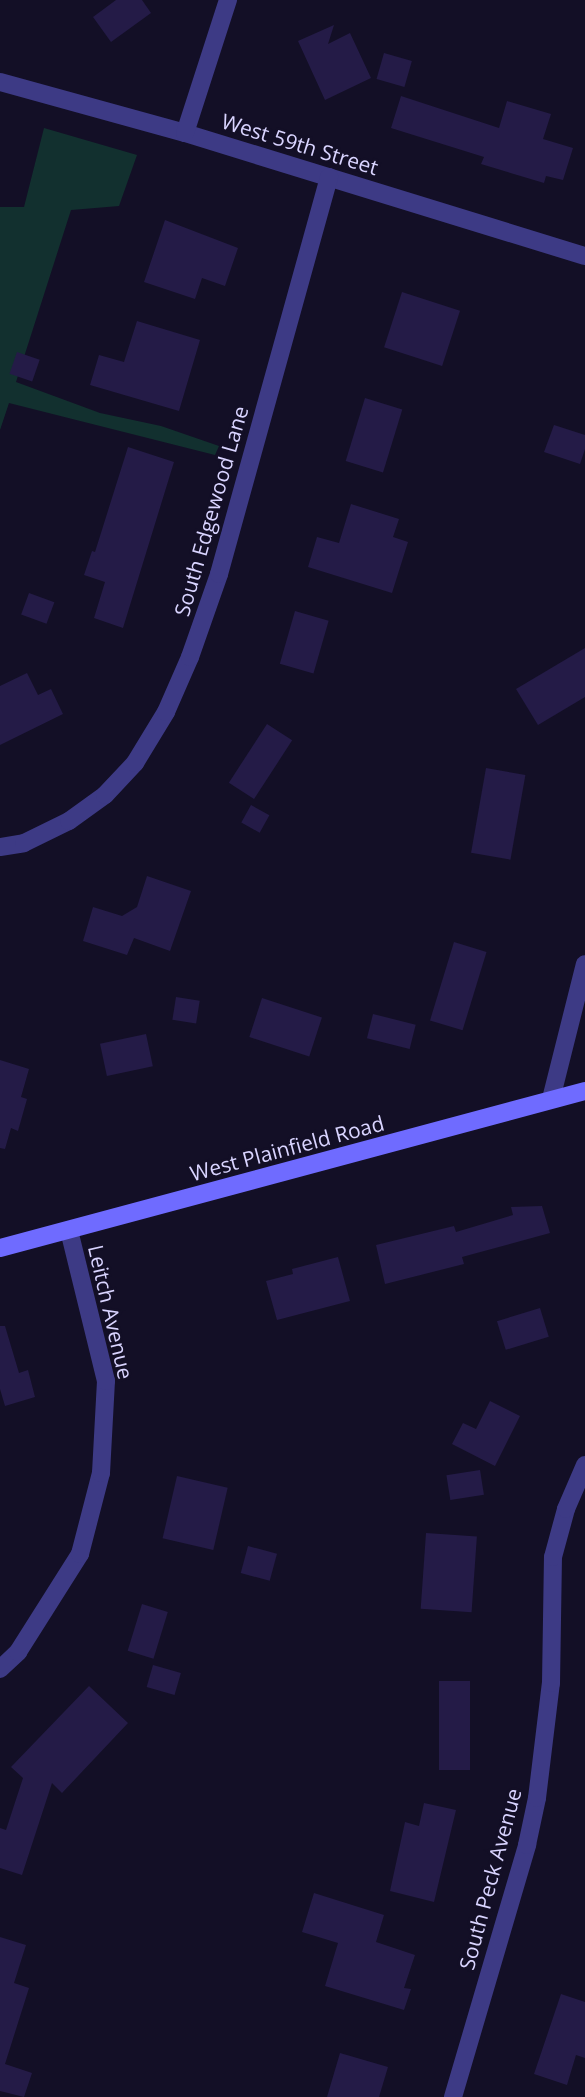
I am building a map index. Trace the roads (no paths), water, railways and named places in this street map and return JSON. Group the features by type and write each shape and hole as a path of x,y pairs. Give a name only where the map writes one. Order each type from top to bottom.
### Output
{"main road":[{"name":"West Plainfield Road","path":"0,1248 585,1091"}],"street":[{"path":"185,133 228,0"},
{"name":"West 59th Street","path":"0,82 185,133 585,256"},
{"name":"South Edgewood Lane","path":"0,847 24,843 69,821 106,795 135,763 166,712 190,657 219,573 329,177"},
{"path":"551,1100 585,964"},
{"name":"Leitch Avenue","path":"0,1669 18,1652 80,1554 101,1473 107,1381 69,1230"},
{"name":"South Peck Avenue","path":"453,2097 530,1833 547,1728 553,1557 566,1509 585,1465"}]}
